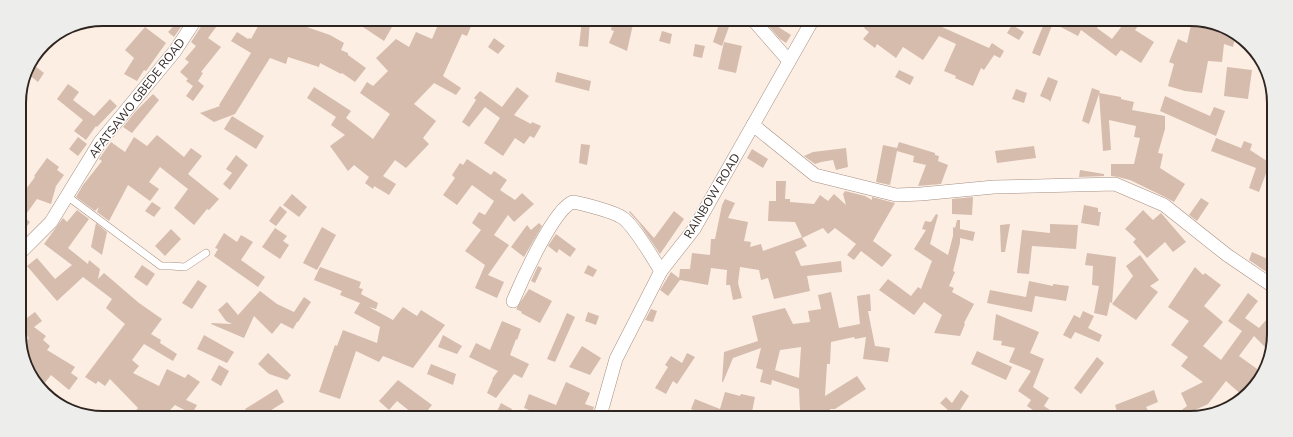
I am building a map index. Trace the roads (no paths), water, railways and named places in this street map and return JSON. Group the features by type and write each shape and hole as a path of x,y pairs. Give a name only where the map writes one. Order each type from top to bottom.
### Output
{"street":[{"name":"AFATSAWO GBEDE ROAD","path":"26,247 51,222 100,142 175,51 191,26"},
{"path":"758,26 789,61"},
{"name":"RAINBOW ROAD","path":"601,411 616,359 661,270 694,229 809,26"},
{"path":"753,125 815,176 896,194 921,194 994,187 1115,184 1164,205 1228,255 1267,282"},
{"path":"513,301 533,257 552,225 566,207 573,202 615,213 624,219 631,226 661,270"}],"lane":[{"path":"67,196 161,266 185,267 206,253"}]}
